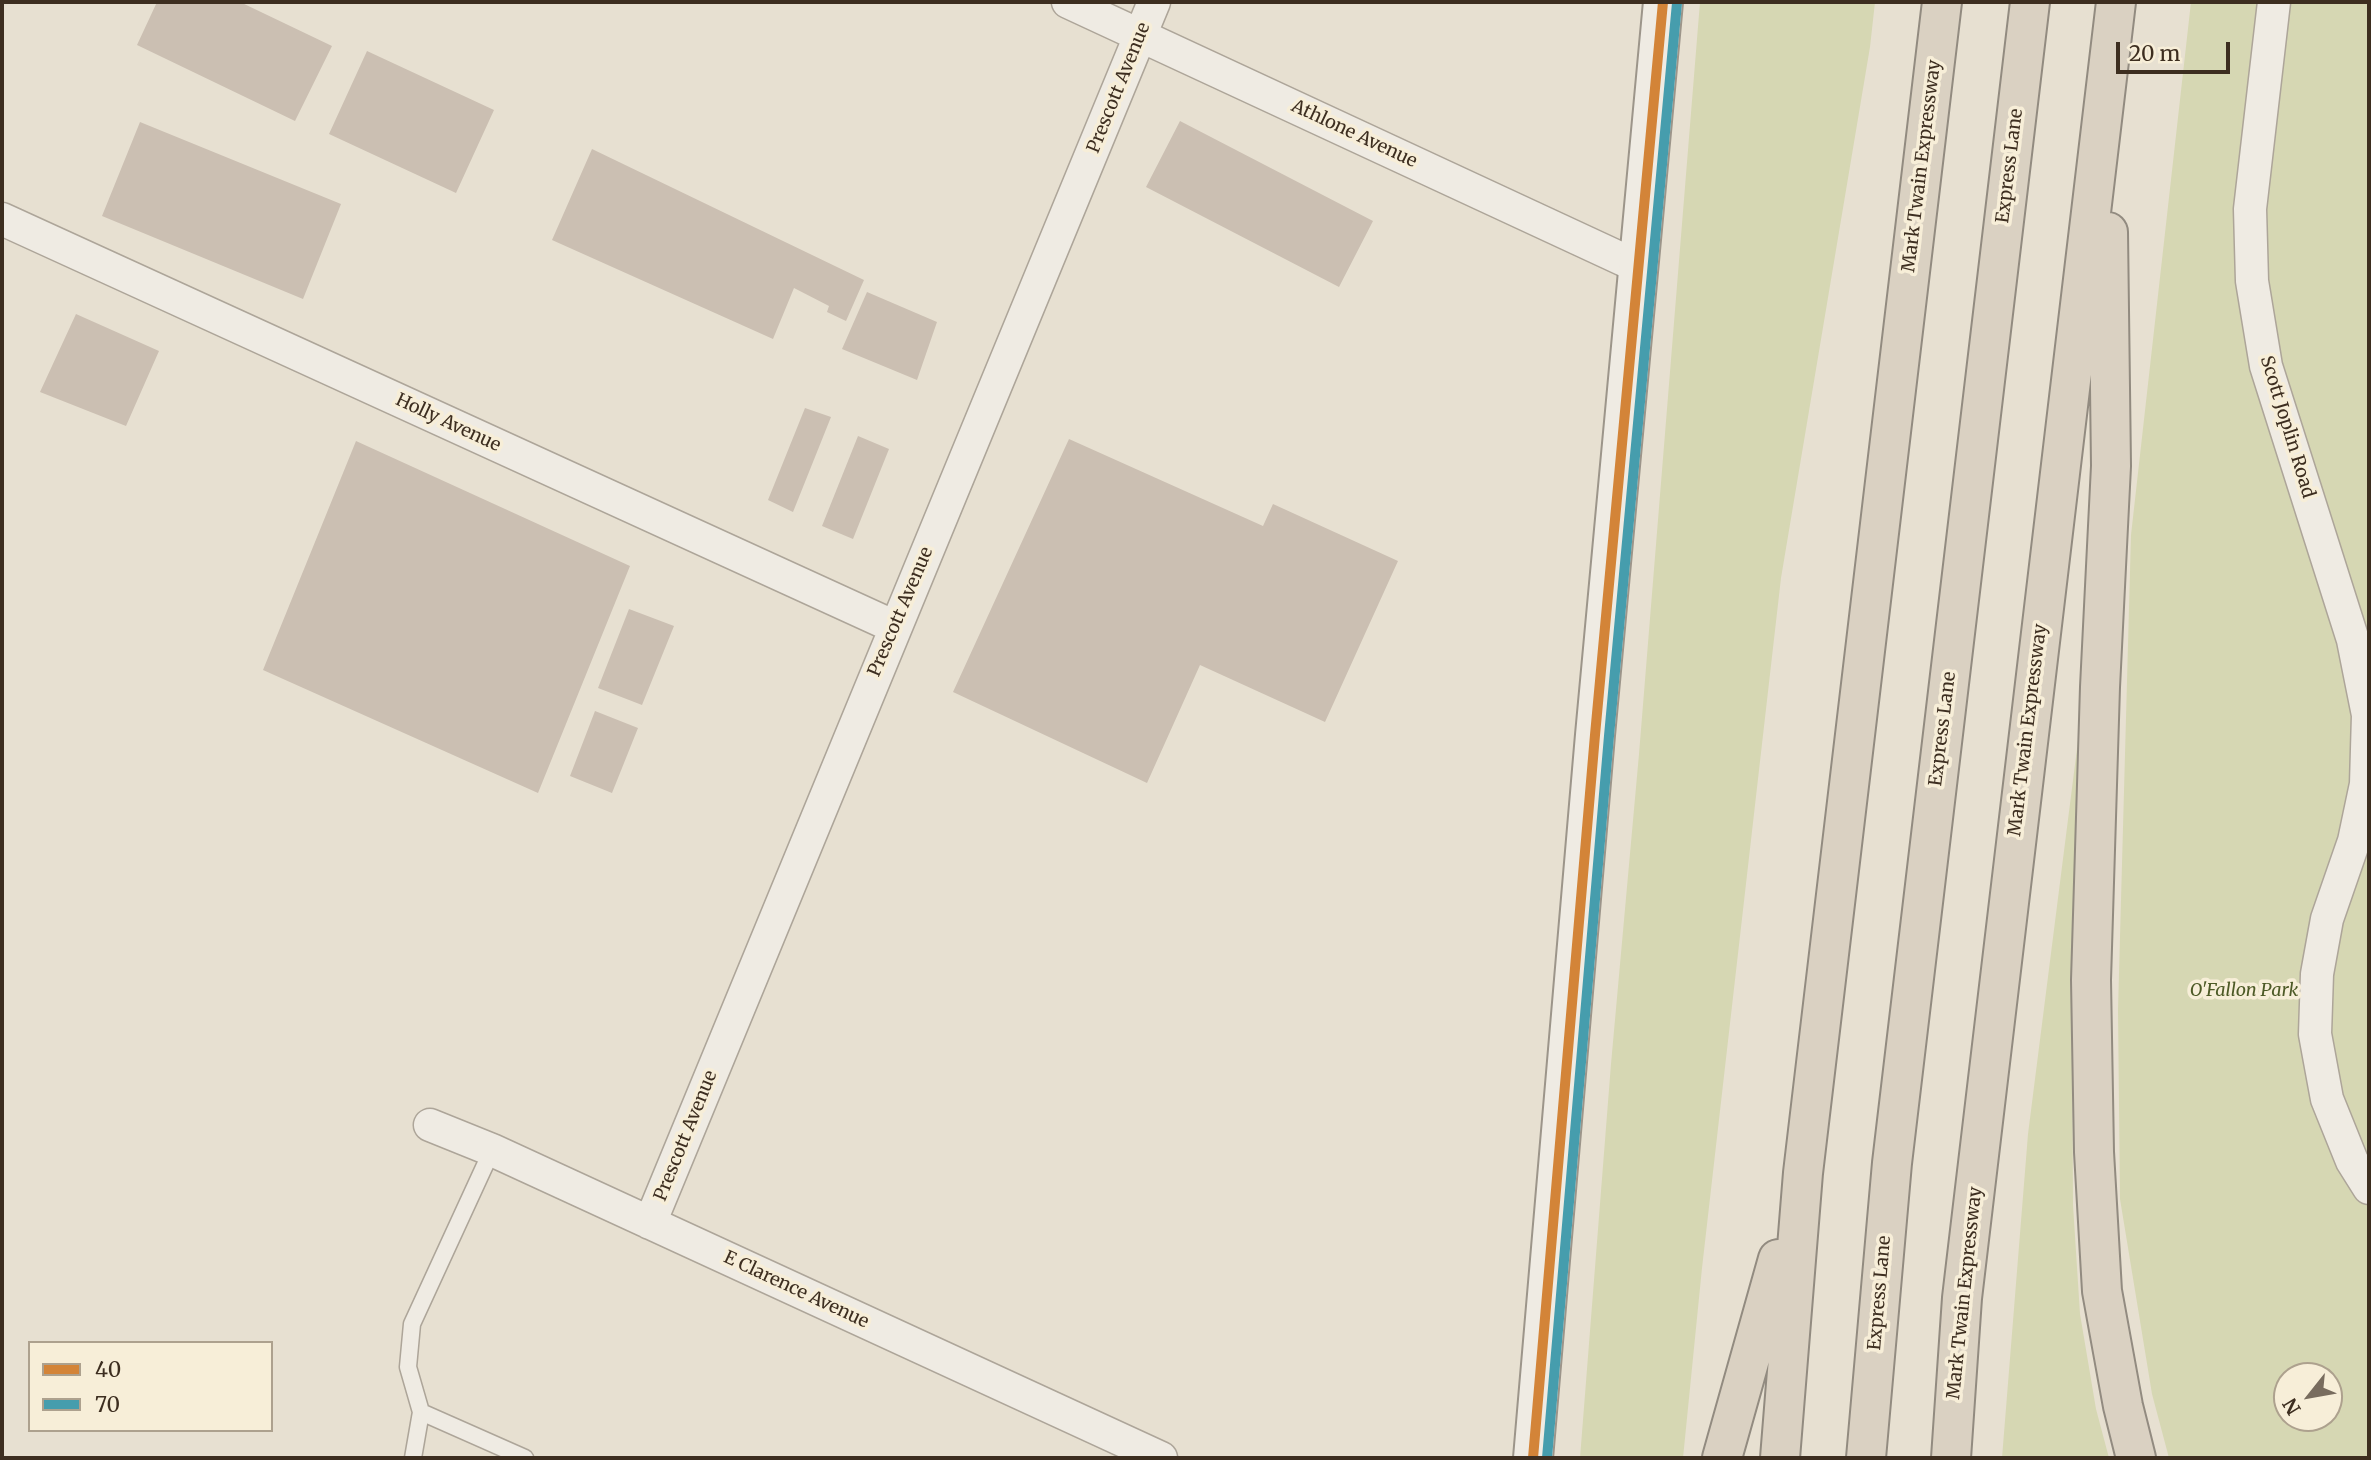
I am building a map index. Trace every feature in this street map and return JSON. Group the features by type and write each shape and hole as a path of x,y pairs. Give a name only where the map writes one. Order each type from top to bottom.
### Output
{"highway":[{"name":"Mark Twain Expressway","path":"1780,1458 1803,1173 1942,2"},
{"name":"Express Lane","path":"1867,1458 1892,1163 2030,2"},
{"name":"Mark Twain Expressway","path":"1951,1458 1962,1298 2116,2"},
{"path":"2106,83 2111,466 2091,952 2094,1152 2102,1290 2123,1406 2136,1458"},
{"path":"1722,1458 1803,1173"}],"main road":[{"path":"1533,1458 1595,735 1663,2"}],"street":[{"name":"Athlone Avenue","path":"1068,2 1639,267"},
{"name":"Prescott Avenue","path":"650,1223 1154,2"},
{"name":"Scott Joplin Road","path":"2274,2 2250,209 2252,281 2266,366 2354,640 2369,717 2366,784 2354,841 2327,919 2317,974 2315,1034 2327,1099 2352,1161 2369,1188"},
{"name":"Holly Avenue","path":"2,219 895,627"},
{"name":"E Clarence Avenue","path":"430,1125 492,1150 1161,1458"}],"lane":[{"path":"413,1458 421,1412 408,1367 412,1324 492,1150"},
{"path":"421,1412 525,1458"}],"green space":[{"path":"1700,2 1875,2 1870,47 1781,578 1702,1268 1683,1458 1580,1458 1611,1064"},
{"name":"O'Fallon Park","path":"2191,2 2369,2 2369,1458 2169,1458 2152,1394 2120,1199 2118,1010 2131,535"},
{"path":"2086,678 2072,1011 2073,1205 2080,1314 2096,1409 2109,1458 2002,1458 2028,1134"}],"building":[{"path":"157,2 240,2 332,46 295,121 137,45"},
{"path":"367,51 494,110 456,193 329,134"},
{"path":"1180,121 1373,221 1339,287 1146,187"},
{"path":"140,122 341,204 303,299 102,216"},
{"path":"592,149 864,280 846,321 827,312 829,306 794,288 773,339 552,240"},
{"path":"867,292 937,322 917,380 842,349"},
{"path":"76,314 159,351 126,426 40,392"},
{"path":"805,408 831,417 793,512 768,500"},
{"path":"858,436 889,449 853,539 822,526"},
{"path":"1069,439 1263,526 1273,504 1398,561 1325,722 1200,665 1147,783 953,692"},
{"path":"356,441 630,566 538,793 263,670"},
{"path":"629,609 674,626 642,705 598,688"},
{"path":"595,711 638,728 612,793 570,776"}],"transit line":[{"name":"40","path":"1533,1458 1595,735 1663,2"},
{"name":"70","path":"1547,1458 1609,736 1677,3"}]}
